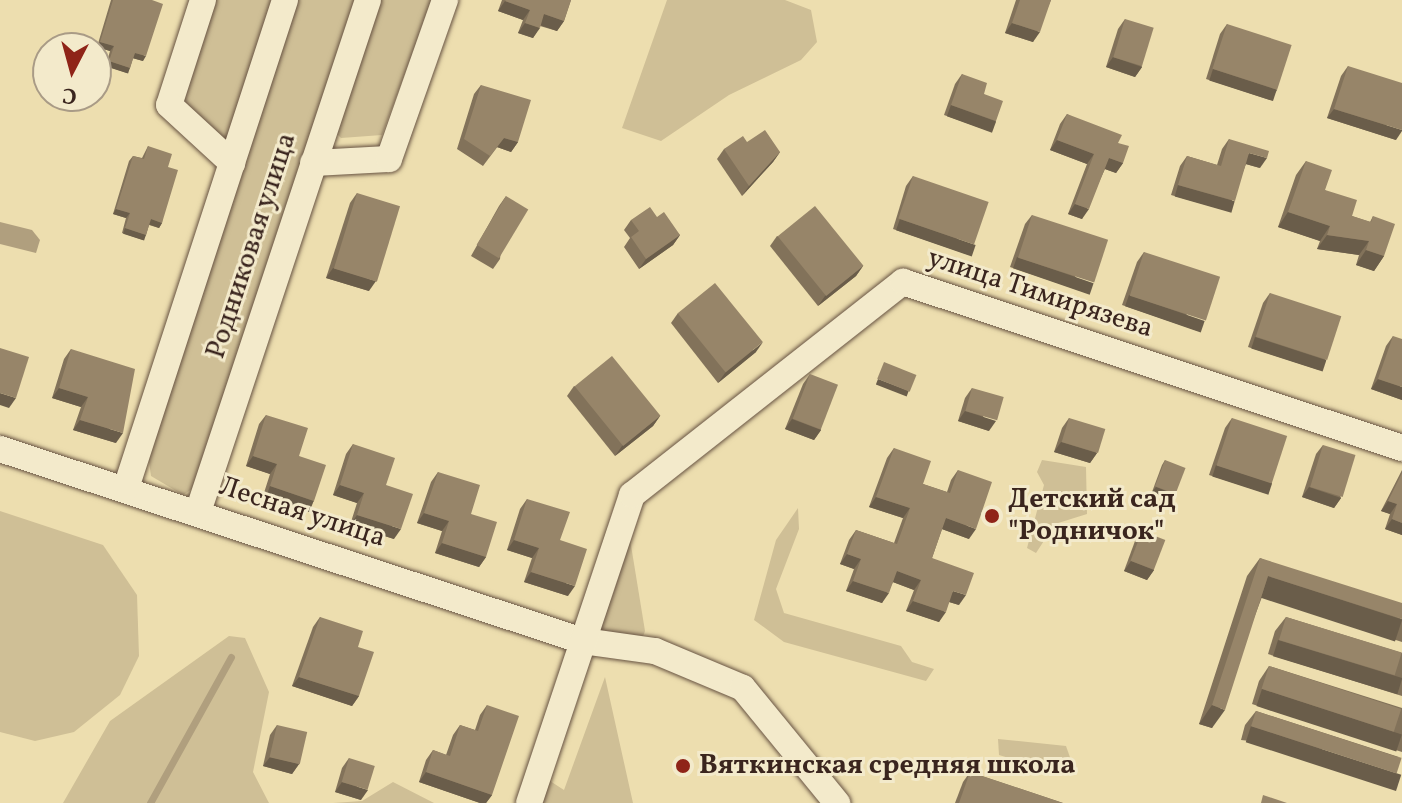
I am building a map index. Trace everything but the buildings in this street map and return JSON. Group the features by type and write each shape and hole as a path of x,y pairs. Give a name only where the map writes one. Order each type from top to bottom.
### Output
{"street":[{"path":"203,0 169,105 232,163"},
{"name":"Родниковая улица","path":"126,488 285,0"},
{"name":"Родниковая улица","path":"198,512 368,0"},
{"path":"313,163 389,159 445,0"},
{"name":"улица Тимирязева","path":"583,641 632,495 903,282 1402,448"},
{"name":"Лесная улица","path":"0,449 583,641 655,651 743,688 837,803"},
{"path":"529,803 583,641"}],"shaded area":[{"path":"215,0 278,0 233,135 225,139 189,112 184,96"},
{"path":"293,0 359,0 201,483 183,495 151,476 147,446"},
{"path":"374,0 432,0 382,135 341,138 331,128"},
{"path":"667,0 785,0 811,10 817,42 801,60 729,95 661,141 622,128"},
{"path":"0,222 32,230 40,240 36,253 0,244"},
{"path":"1042,460 1086,467 1087,514 1055,524 1036,553 1027,548 1044,485 1037,472"},
{"path":"798,508 799,529 776,589 784,613 901,646 912,662 934,669 926,681 784,642 754,620 776,540"},
{"path":"0,511 103,545 137,595 139,656 120,695 74,732 35,741 0,732"},
{"path":"628,527 645,631 642,639 596,631"},
{"path":"229,636 245,638 269,692 253,772 269,803 63,803 110,721"},
{"path":"605,677 633,803 539,803 550,781 564,790"},
{"path":"998,739 1066,746 1072,763 1058,773 999,755"},
{"path":"393,782 434,803 333,803 362,801"}],"waterway":[{"path":"150,803 231,657"}],"place":[{"name":"Детский сад \"Родничок\"","path":"992,516"},
{"name":"Вяткинская средняя школа","path":"683,766"}]}
